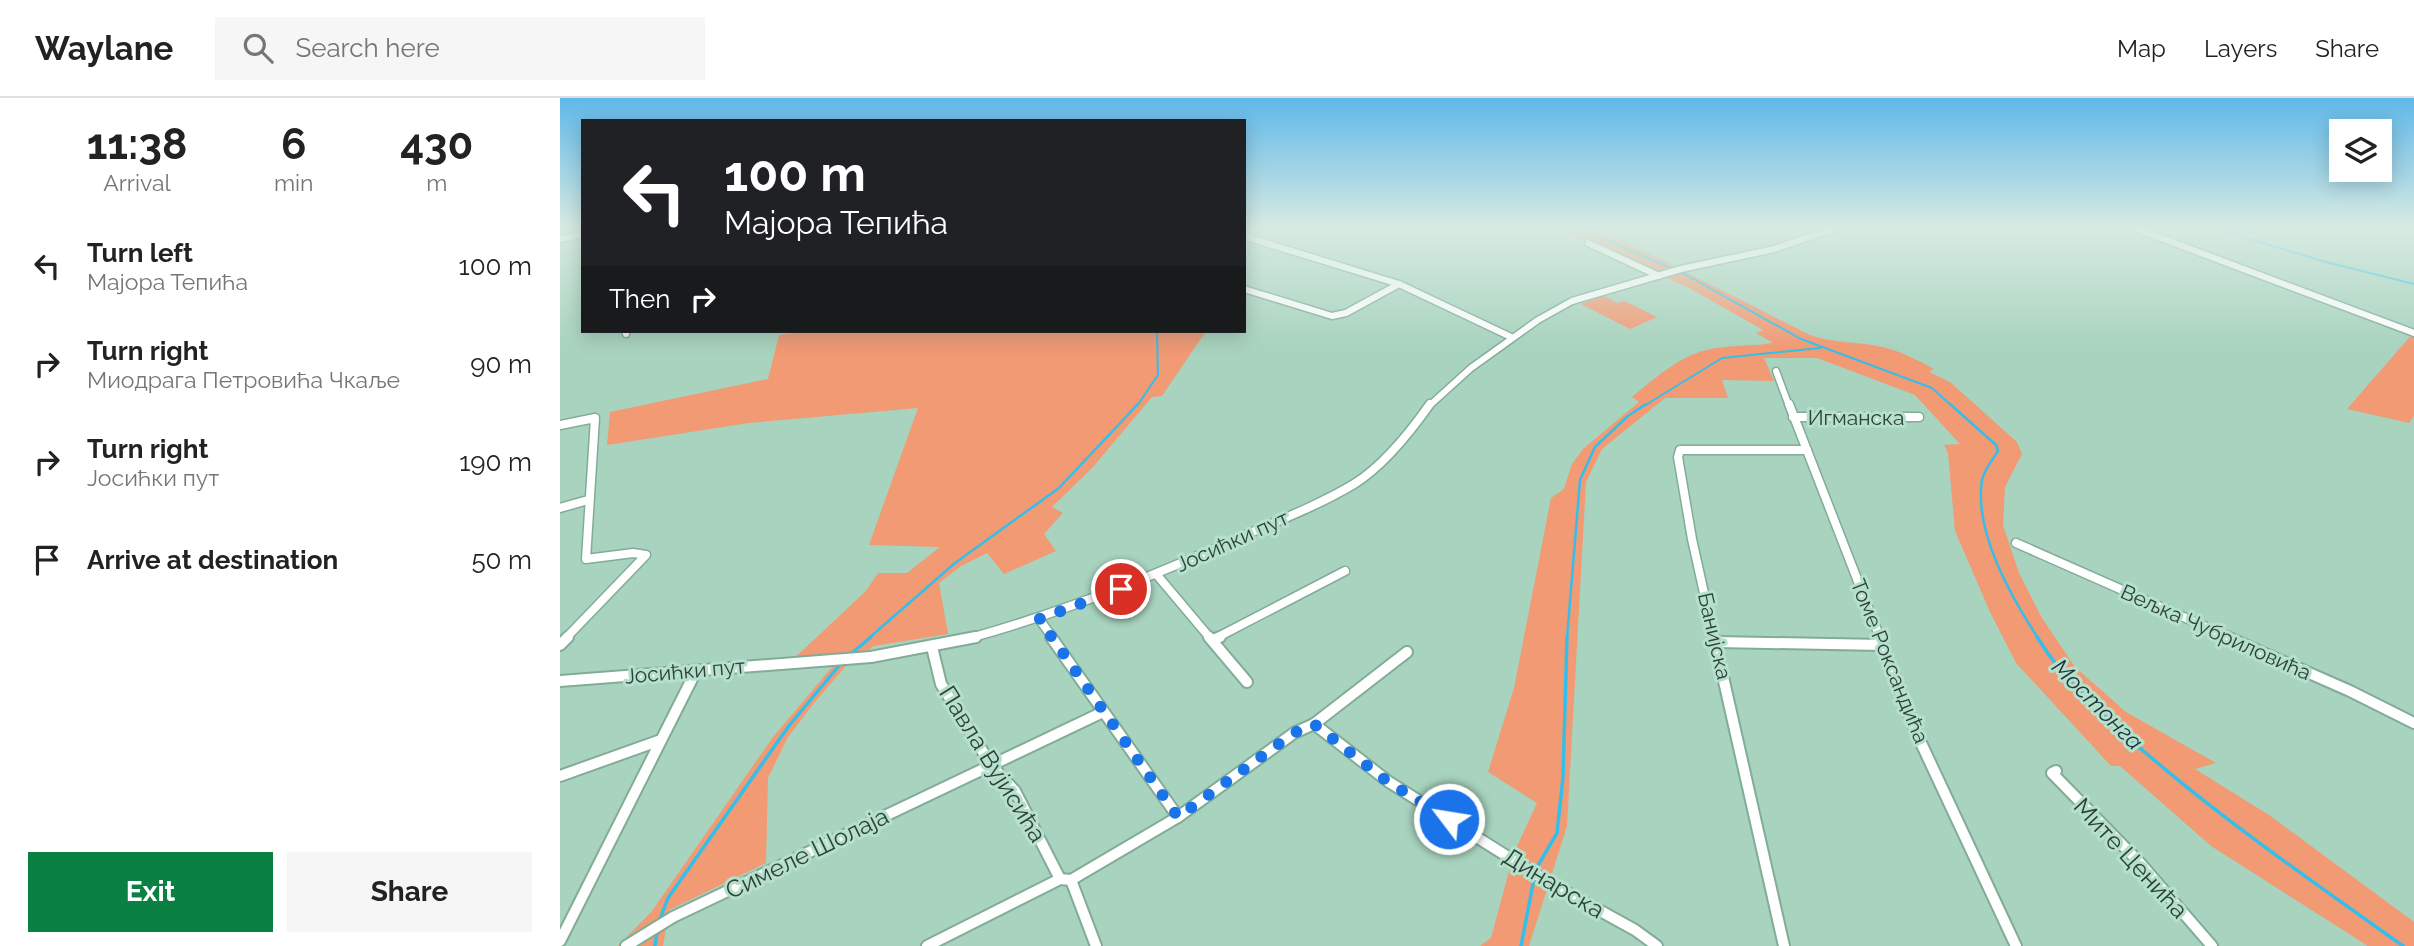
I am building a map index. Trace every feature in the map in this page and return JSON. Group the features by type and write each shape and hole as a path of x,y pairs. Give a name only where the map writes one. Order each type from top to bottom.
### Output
{"street":[{"path":"1350,269 1399,284 1511,337"},
{"path":"1646,269 1661,275"},
{"name":"Јосићки пут","path":"560,681 871,657 932,647 1039,619 1157,575 1356,483 1409,434 1424,412 1450,385 1511,337 1572,302 1683,269"},
{"path":"2243,269 2414,332"},
{"path":"1246,290 1332,316 1346,313 1399,284"},
{"name":"Томе Роксандића","path":"1776,371 1915,730 2016,946"},
{"name":"Игманска","path":"1793,416 1919,417"},
{"path":"560,425 595,418 586,559 633,553 646,555 560,645"},
{"name":"Банијска","path":"1784,946 1692,539 1678,457 1680,450 1807,450"},
{"path":"560,508 588,500"},
{"name":"Вељка Чубриловића","path":"2016,543 2350,691 2414,723"},
{"path":"1213,640 1345,571"},
{"path":"1157,575 1247,682"},
{"path":"1039,619 1178,817"},
{"path":"1716,642 1882,645"},
{"name":"Павла Вујисића","path":"932,647 940,684 991,765 1015,791 1065,880 1096,946"},
{"path":"927,946 1065,880 1178,817 1294,733 1314,724 1407,652"},
{"path":"560,941 696,671"},
{"name":"Симеле Шолаја","path":"626,946 673,917 1103,712"},
{"name":"Динарска","path":"1314,724 1388,782 1522,866 1635,930 1657,946"},
{"path":"560,776 659,741"},
{"name":"Мите Ценића","path":"2056,771 2052,774 2132,855 2212,946"}],"shaded area":[{"path":"1646,269 1679,269 1810,335 1873,345 1915,359 1934,369 1929,372 1950,382 2017,442 2022,454 2005,487 2003,525 2019,573 2042,618 2075,667 2126,712 2216,763 2195,769 2269,815 2414,922 2414,946 2368,946 2211,846 2120,766 2111,766 2016,663 1990,612 1955,531 1948,453 1944,445 1960,444 1915,395 1817,358 1764,358 1774,381 1722,380 1728,398 1665,398 1602,449 1586,482 1567,826 1529,946 1480,946 1491,938 1514,853 1537,803 1488,772 1514,688 1551,498 1564,489 1572,464 1583,449 1639,402 1632,397 1672,366 1705,350 1773,343 1756,333 1763,330 1689,288"},
{"path":"1604,296 1617,303 1625,301 1657,317 1630,329 1581,304"},
{"path":"2414,332 2414,416 2409,423 2347,409"},
{"path":"1205,333 1162,396 1152,397 1093,467 1052,507 1063,513 1044,534 1056,551 1004,574 987,553 961,566 939,583 948,634 874,646 845,667 814,703 788,737 768,778 766,863 669,910 663,946 618,946 652,911 773,737 838,660 788,664 865,592 878,573 907,573 940,547 869,545 918,408 749,423 607,445 610,412 768,379 779,335"}],"waterway":[{"name":"Мостонга","path":"1671,269 1801,339 1932,388 1952,406"},
{"path":"2352,269 2414,284"},
{"path":"1137,406 1158,375 1157,333"},
{"path":"1644,406 1722,358 1820,348"},
{"path":"869,638 955,563 1059,488 1138,404"},
{"path":"1567,638 1580,480 1595,447 1628,416 1646,404"},
{"name":"Мостонга","path":"1950,404 1996,445 1998,451 1982,480 1984,520 1989,542 2006,583 2038,638"},
{"path":"852,653 871,637"},
{"path":"1536,869 1557,833 1563,777 1567,637"},
{"name":"Мостонга","path":"2037,637 2076,688 2105,718 2154,760 2245,832 2403,946"},
{"path":"660,919 668,898 788,727 842,662"},
{"path":"1521,946 1534,879"},
{"path":"655,946 657,932"}],"route":[{"path":"1121,589 1039,619 1178,817 1294,733 1314,724 1388,782 1449,819"}]}
